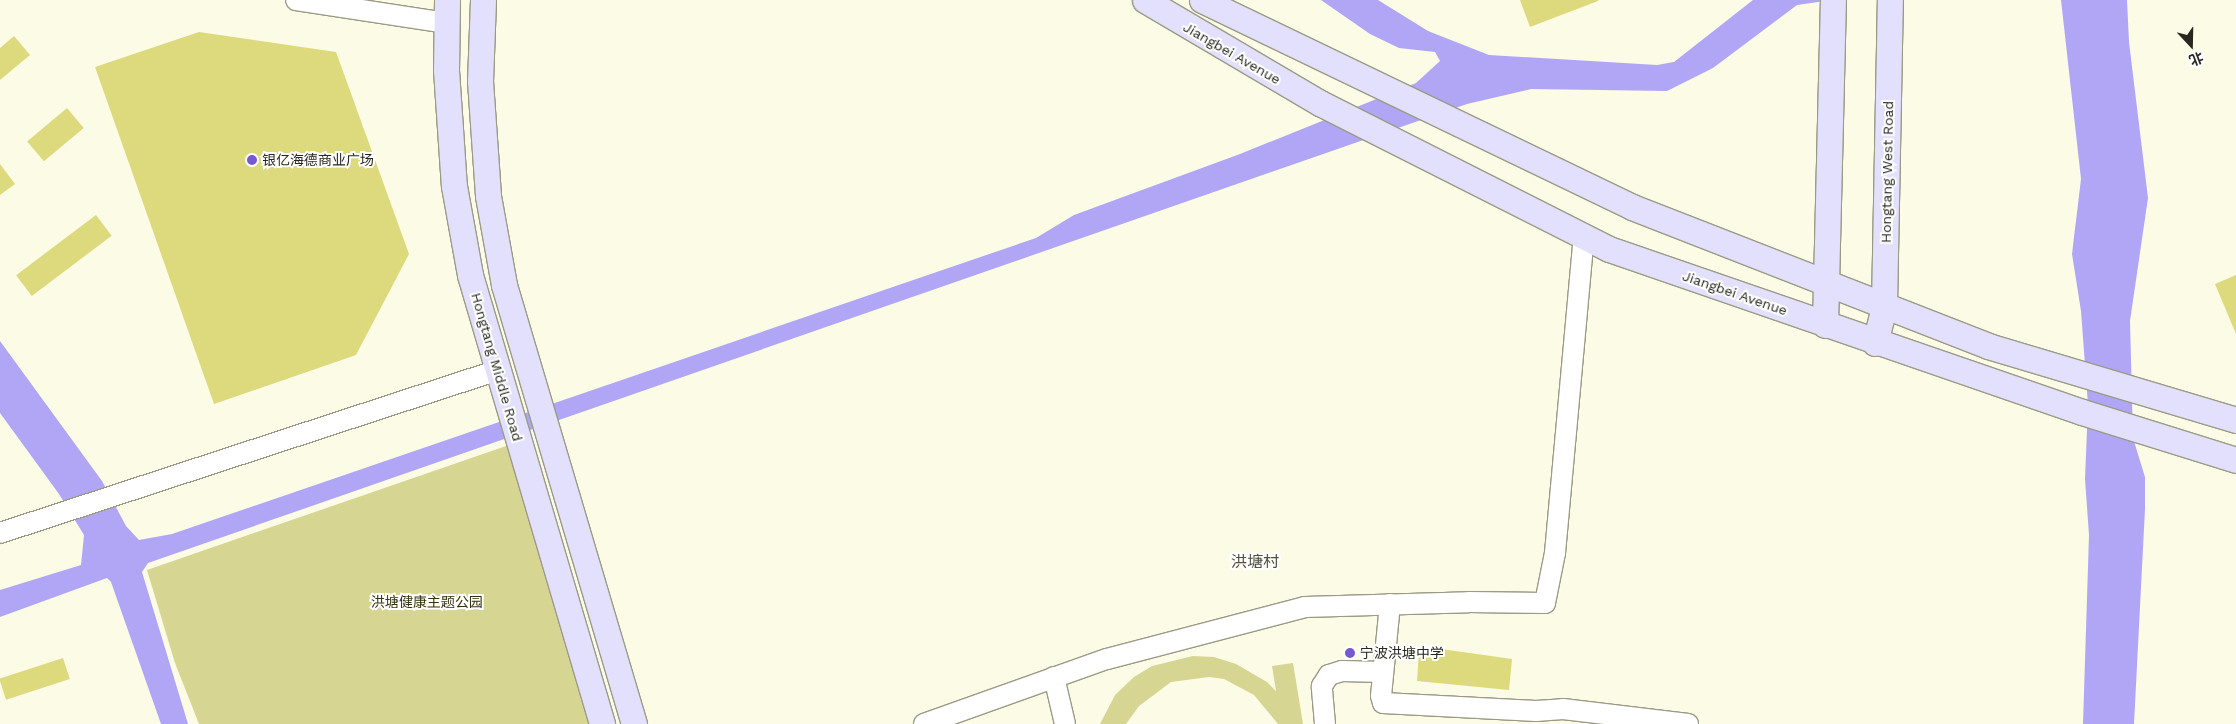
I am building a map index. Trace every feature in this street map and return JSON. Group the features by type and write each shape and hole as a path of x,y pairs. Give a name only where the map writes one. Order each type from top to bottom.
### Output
{"main road":[{"path":"483,0 480,80 488,196 504,285 634,724"},
{"path":"1202,0 1632,208 1988,346 2236,420"},
{"name":"Hongtang West Road","path":"1875,343 1884,306 1890,0"},
{"name":"Jiangbei Avenue","path":"1156,4 1320,103 1609,249 1875,343 2141,432 2236,460"},
{"path":"1825,325 1828,284 1833,5"},
{"name":"Hongtang Middle Road","path":"447,11 446,70 454,186 470,275 602,724"}],"street":[{"path":"296,0 447,11"},
{"path":"924,724 1107,658 1305,607 1390,604 1545,603 1555,554 1584,236"},
{"path":"0,533 498,370"},
{"path":"1390,604 1383,702 1541,717 1563,709 1688,724"},
{"path":"1325,724 1322,686 1329,675 1342,670 1384,672"},
{"path":"1054,677 1065,724"}],"green space":[{"name":"洪塘健康主题公园","path":"509,445 590,724 199,724 175,663 147,570"},
{"path":"1193,656 1214,657 1236,664 1267,682 1276,691 1272,666 1293,663 1303,724 1278,724 1254,695 1224,679 1209,677 1171,682 1139,706 1126,724 1100,724 1115,695 1134,677 1152,666"}],"shaded area":[{"path":"1321,0 1378,0 1428,31 1489,55 1657,65 1674,62 1753,0 1832,0 1797,5 1713,68 1667,91 1531,89 1467,104 148,563 142,572 188,724 161,724 111,582 107,578 0,617 0,590 81,565 84,535 59,494 0,413 0,341 102,481 126,526 139,540 172,534 1036,238 1074,215 1240,154 1416,83 1440,61 1435,52 1399,48 1370,34"},
{"path":"2061,0 2127,0 2129,42 2148,198 2130,321 2133,438 2145,477 2134,724 2083,724 2089,535 2085,479 2088,405 2081,311 2072,254 2081,179"}],"building":[{"path":"1520,0 1598,0 1598,1 1530,27"},
{"name":"银亿海德商业广场","path":"199,32 336,52 409,254 356,355 214,404 95,67"},
{"path":"14,36 30,55 0,80 0,48"},
{"path":"67,108 84,128 44,161 27,141"},
{"path":"0,164 15,184 0,195"},
{"path":"96,215 112,236 32,296 16,275"},
{"path":"2236,275 2236,334 2215,284"},
{"path":"1434,648 1512,659 1509,690 1417,681 1419,652 1433,653"},
{"path":"63,658 70,679 6,700 0,678"}],"place":[{"name":"银亿海德商业广场","path":"252,160"},
{"name":"宁波洪塘中学","path":"1350,653"}],"district":[{"name":"洪塘村","path":"1255,562"}]}
